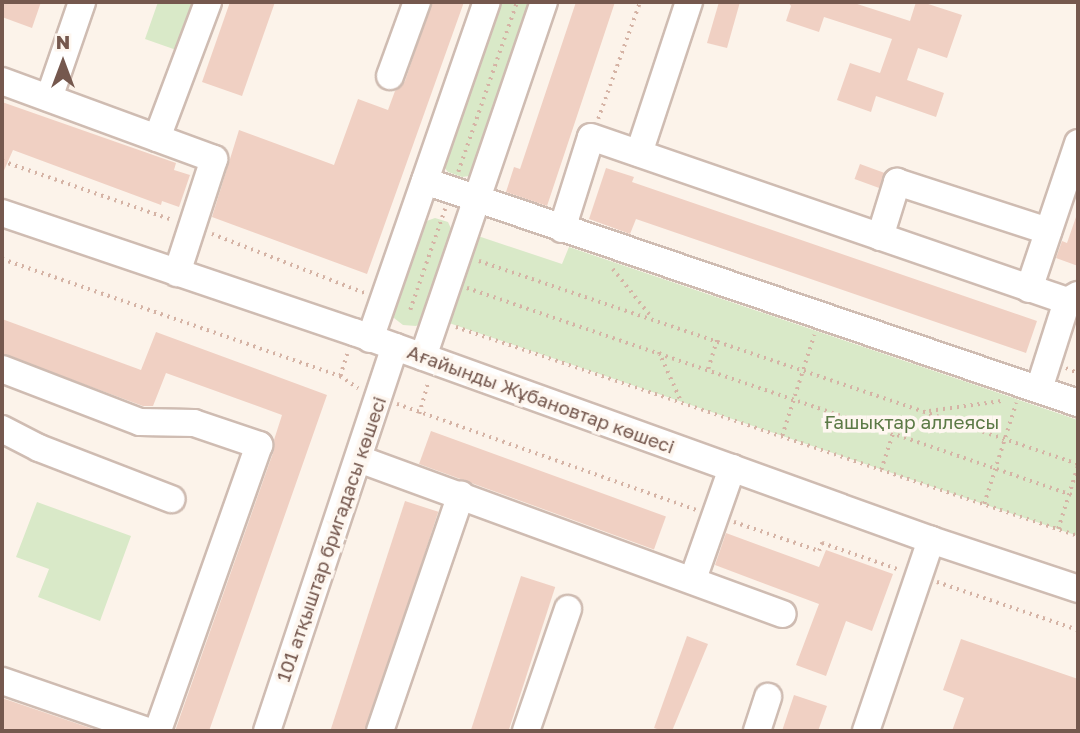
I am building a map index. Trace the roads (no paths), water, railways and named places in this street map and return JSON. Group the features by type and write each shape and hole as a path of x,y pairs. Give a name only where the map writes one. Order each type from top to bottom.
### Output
{"street":[{"path":"49,98 82,2"},
{"path":"157,138 208,2"},
{"path":"390,76 417,2"},
{"name":"101 атқыштар бригадасы көшесі","path":"267,731 359,458 397,262 487,2"},
{"path":"423,357 455,284 477,199 544,2"},
{"path":"639,153 689,2"},
{"path":"2,82 214,159 177,273"},
{"path":"562,229 591,137 1029,289 1072,298 1039,389"},
{"path":"1029,289 1078,143"},
{"path":"425,180 1078,403"},
{"path":"880,237 897,182 1048,231"},
{"name":"Ағайынды Жұбановтар көшесі","path":"2,213 383,343 931,540 1078,589"},
{"path":"2,369 140,422 194,423 259,445 158,731"},
{"path":"2,429 39,448 171,499"},
{"path":"359,458 782,614"},
{"path":"693,579 732,468"},
{"path":"380,731 461,495"},
{"path":"866,731 931,540"},
{"path":"526,731 568,609"},
{"path":"2,681 147,731"},
{"path":"757,731 768,697"}],"park label":[{"name":"Ғашықтар аллеясы","path":"912,422"}]}
